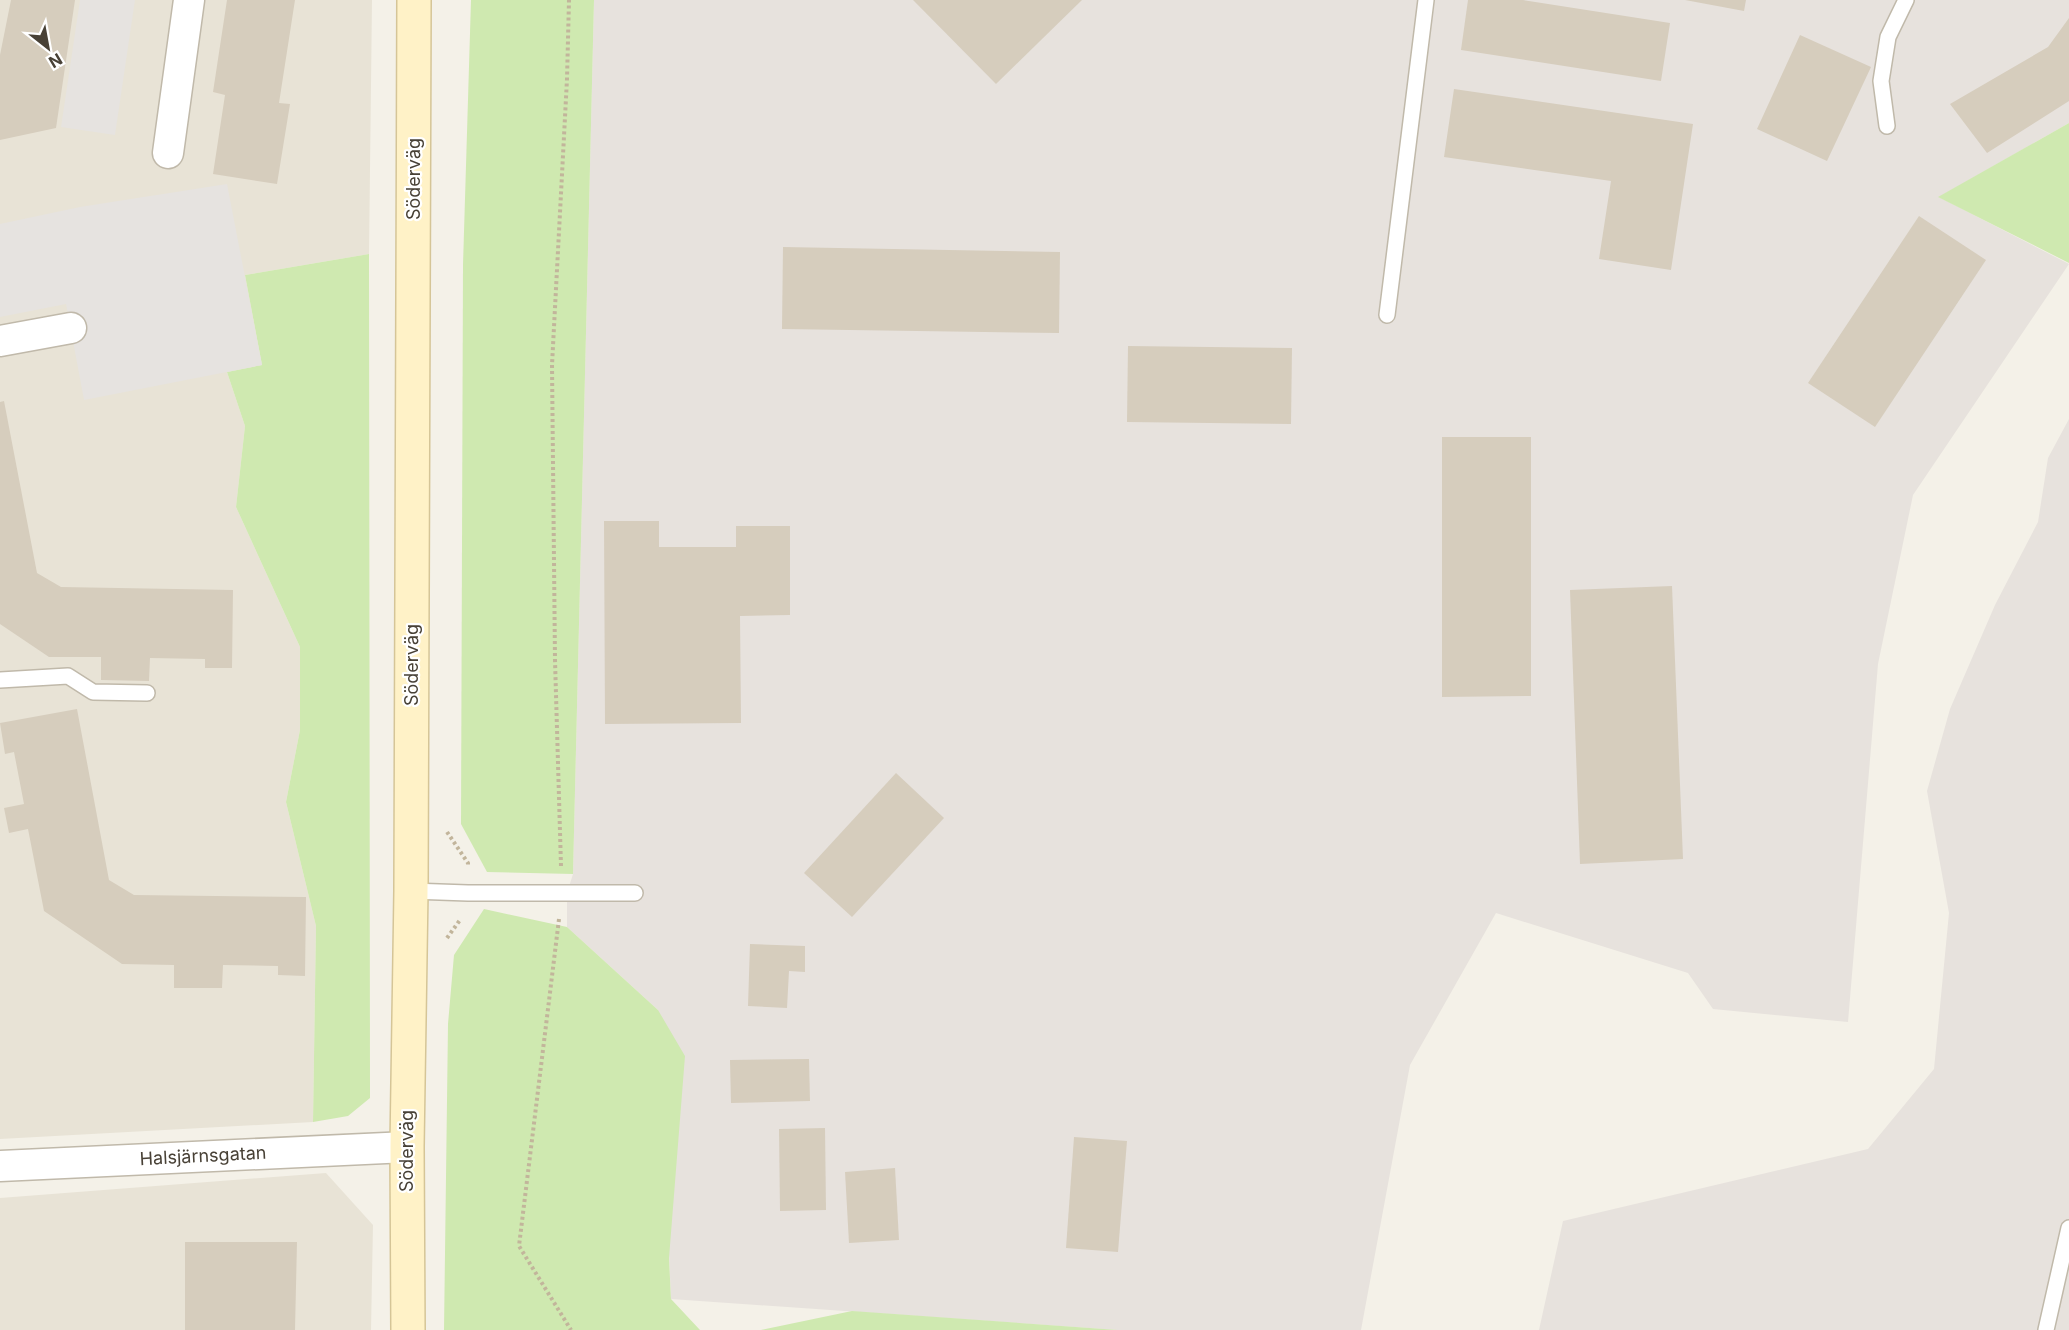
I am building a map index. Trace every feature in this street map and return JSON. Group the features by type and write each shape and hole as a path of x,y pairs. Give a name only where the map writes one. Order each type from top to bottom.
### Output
{"main road":[{"name":"Söderväg","path":"408,1330 407,1147 411,891 414,0"}],"street":[{"path":"168,153 189,0"},
{"path":"0,341 71,328"},
{"name":"Halsjärnsgatan","path":"0,1166 407,1147"}],"lane":[{"path":"1387,315 1426,0"},
{"path":"1887,126 1881,81 1888,37 1906,0"},
{"path":"0,680 68,676 93,692 147,693"},
{"path":"411,891 635,893"},
{"path":"2046,1330 2069,1228"}],"path":[{"path":"568,0 567,79 552,365 555,660 562,893 519,1246 571,1330"}],"shaded area":[{"path":"0,0 372,0 369,254 245,275 262,365 227,372 245,426 236,507 300,647 300,730 286,802 316,926 313,1122 0,1139"},
{"path":"80,0 135,0 115,135 61,127"},
{"path":"594,0 2069,0 2069,123 1939,197 2069,264 1913,495 1878,664 1848,1022 1713,1009 1688,973 1496,913 1410,1065 1361,1330 1118,1330 671,1299 658,1010 567,927 567,893 573,874"},
{"path":"227,184 262,365 84,400 66,304 0,317 0,224 80,207"},
{"path":"2069,419 2069,1330 1539,1330 1563,1221 1868,1149 1934,1069 1949,913 1927,791 1950,709 1995,605 2038,522 2048,458"},
{"path":"326,1173 373,1225 371,1330 0,1330 0,1198"}],"green space":[{"path":"471,0 594,0 573,874 487,872 461,824 463,265"},
{"path":"2069,123 2069,263 1938,197"},
{"path":"369,254 370,1098 348,1116 313,1122 316,926 286,802 300,730 300,647 236,507 245,426 227,372 262,365 245,275"},
{"path":"484,909 567,927 658,1010 685,1056 669,1258 671,1299 700,1330 444,1330 448,1024 454,955"},
{"path":"852,1311 1118,1330 761,1330"}],"building":[{"path":"11,0 75,0 56,128 0,140 0,55"},
{"path":"227,0 295,0 279,103 290,104 277,184 213,174 225,95 213,92"},
{"path":"913,0 1082,0 996,84"},
{"path":"1468,0 1523,0 1670,23 1661,81 1461,50"},
{"path":"1685,0 1746,0 1744,11"},
{"path":"2069,18 2069,101 1987,153 1950,104 2048,47"},
{"path":"1800,35 1871,67 1827,161 1757,129"},
{"path":"1454,89 1693,124 1671,270 1599,259 1611,181 1444,157"},
{"path":"1919,216 1986,260 1875,427 1808,383"},
{"path":"783,247 1060,252 1059,333 782,329"},
{"path":"1128,346 1292,348 1291,424 1127,422"},
{"path":"4,401 37,573 61,587 233,590 232,668 205,668 205,659 150,658 149,681 101,680 101,657 49,657 0,624 0,402"},
{"path":"1442,437 1531,437 1531,696 1442,697"},
{"path":"604,521 659,521 659,547 736,547 736,526 790,526 790,615 740,616 741,723 605,724"},
{"path":"1672,586 1683,859 1580,864 1570,590"},
{"path":"77,709 109,880 134,895 306,897 305,976 278,975 278,966 223,965 222,988 174,988 174,965 122,964 44,911 28,829 9,833 4,808 24,804 14,752 5,754 0,723"},
{"path":"896,773 944,818 852,917 804,873"},
{"path":"750,944 805,946 805,972 789,971 787,1008 748,1006"},
{"path":"809,1059 810,1101 731,1103 730,1060"},
{"path":"825,1128 826,1210 780,1211 779,1129"},
{"path":"1074,1137 1127,1141 1118,1252 1066,1248"},
{"path":"895,1168 899,1240 849,1243 845,1172"},
{"path":"185,1242 297,1242 295,1330 185,1330"}]}
